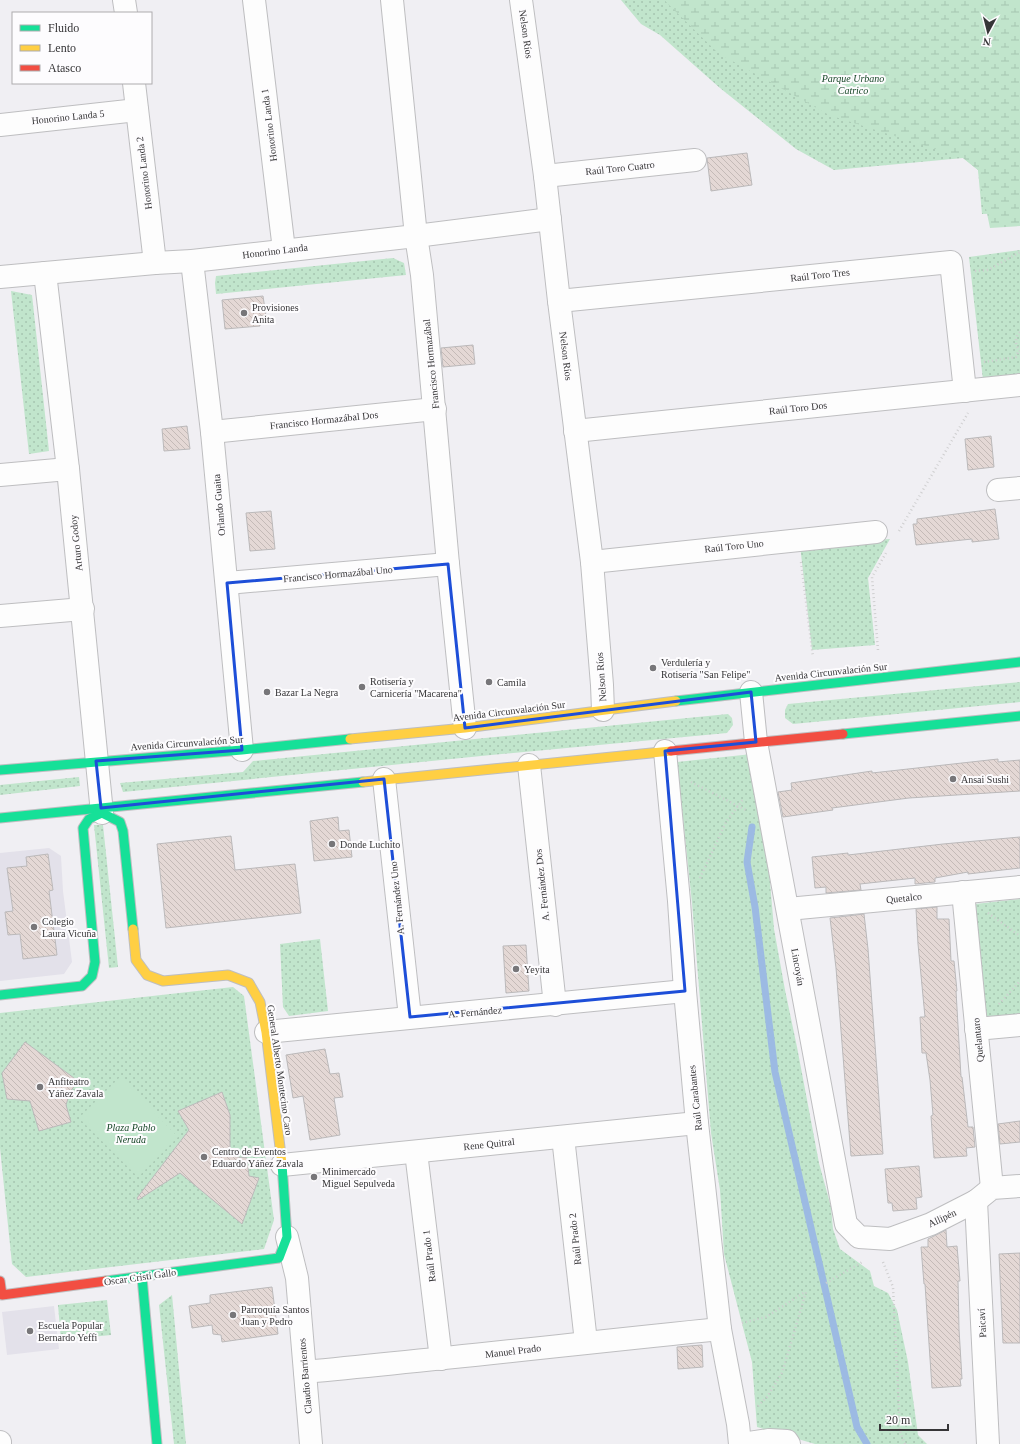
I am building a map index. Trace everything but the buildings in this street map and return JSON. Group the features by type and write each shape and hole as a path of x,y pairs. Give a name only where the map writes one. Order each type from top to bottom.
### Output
{"main road":[{"name":"Avenida Circunvalación Sur","path":"0,770 242,750 465,728 751,692 1020,662"},
{"path":"0,818 101,811 384,779 1020,716"},
{"path":"0,995 82,986 92,976 95,962 83,828 89,819 101,811"},
{"name":"General Alberto Montecino Caro","path":"101,811 120,822 123,831 136,960 147,976 163,981 228,976 249,983 260,1002 266,1032 282,1165 287,1237 279,1258"},
{"name":"Oscar Cristi Gallo","path":"1,1290 142,1277 279,1258"},
{"path":"142,1277 157,1444"}],"street":[{"path":"124,0 126,12"},
{"name":"Honorino Landa 1","path":"254,0 284,250"},
{"name":"Francisco Hormazábal","path":"392,0 416,236 422,275 448,564 465,728"},
{"name":"Nelson Ríos","path":"521,1 545,176 559,301 592,562 603,710"},
{"name":"Honorino Landa 2","path":"134,84 154,262"},
{"name":"Honorino Landa 5","path":"0,125 137,110"},
{"name":"Raúl Toro Cuatro","path":"545,176 695,160"},
{"name":"Honorino Landa","path":"0,277 154,262 192,261 416,236 550,218"},
{"name":"Orlando Guaita","path":"192,261 212,432 242,750"},
{"name":"Raúl Toro Tres","path":"559,301 951,262 952,274"},
{"name":"Arturo Godoy","path":"45,273 83,609 101,811"},
{"path":"952,274 962,364 973,390"},
{"name":"Raúl Toro Dos","path":"575,431 1020,385"},
{"name":"Francisco Hormazábal Dos","path":"212,432 435,409"},
{"path":"0,475 68,469"},
{"path":"998,490 1020,488"},
{"name":"Raúl Toro Uno","path":"592,562 798,539 885,534"},
{"name":"Francisco Hormazábal Uno","path":"227,583 448,564"},
{"path":"0,616 83,609"},
{"name":"Lincoyán","path":"751,692 756,742 846,1224 859,1237"},
{"name":"Raúl Carabantes","path":"665,751 697,1123 720,1329 740,1437"},
{"name":"A. Fernández Dos","path":"530,765 555,1005"},
{"name":"A. Fernández Uno","path":"384,779 410,1017"},
{"name":"Quetalco","path":"788,909 1020,887"},
{"name":"Quelantaro","path":"963,892 976,1029 984,1195"},
{"name":"A. Fernández","path":"266,1032 410,1017 555,1005 685,991"},
{"path":"976,1029 1020,1025"},
{"name":"Rene Quitral","path":"282,1165 697,1123"},
{"name":"Raúl Prado 2","path":"563,1137 586,1342"},
{"name":"Raúl Prado 1","path":"416,1152 441,1359"},
{"name":"Allipén","path":"859,1237 890,1238 932,1224 984,1195 1020,1186"},
{"name":"Paicaví","path":"984,1195 988,1444"},
{"name":"Claudio Barrientos","path":"287,1237 297,1278 311,1444"},
{"name":"Manuel Prado","path":"305,1372 720,1329"},
{"path":"740,1437 788,1442"}],"path":[{"path":"952,274 988,270 1020,252"},
{"path":"962,364 1016,357 1020,351 1016,343 1016,338 1020,332"},
{"path":"885,534 973,390"},
{"path":"798,539 813,657"},
{"path":"878,650 872,577 887,550"},
{"path":"699,879 726,822 762,774"},
{"path":"687,780 738,805 772,826"},
{"path":"963,892 975,904 1020,936"},
{"path":"882,1258 893,1287 900,1431 905,1444"},
{"path":"720,1329 766,1316 806,1292 782,1373 740,1437"}],"highlighted area":[{"path":"448,564 465,728 751,692 756,742 665,751 685,991 410,1017 384,779 101,808 96,761 242,750 227,583"}],"shaded area":[{"name":"Colegio Laura Vicuña","path":"49,848 61,856 63,891 72,962 64,974 0,981 0,853"},
{"name":"Escuela Popular Bernardo Yeffi","path":"54,1306 59,1349 7,1355 2,1312"}],"green space":[{"name":"Parque Urbano Catrico","path":"621,0 1020,0 1020,213 982,214 978,170 963,158 834,170 796,149 720,88 660,35 641,24"},
{"name":"Parque Urbano Catrico","path":"664,0 1020,0 1020,226 990,228 978,170 963,158 829,115 718,53"},
{"path":"1020,250 1020,376 983,380 969,257"},
{"path":"393,258 404,263 406,275 216,294 216,276"},
{"path":"11,291 32,295 49,451 29,454"},
{"path":"890,539 868,578 875,645 812,650 800,545"},
{"path":"1020,682 1020,702 793,724 785,718 785,710 788,704"},
{"path":"728,714 732,718 733,725 727,733 123,792 120,783 243,772 253,761"},
{"path":"752,754 769,870 774,929 819,1163 831,1207 833,1229 840,1249 870,1271 874,1286 888,1293 897,1310 908,1362 918,1435 927,1444 815,1444 757,1427 752,1362 724,1254 720,1190 711,1133 692,903 677,762"},
{"path":"79,777 80,786 0,795 0,785"},
{"path":"94,825 103,825 118,967 109,968"},
{"path":"1020,899 1020,1019 986,1023 975,904"},
{"path":"320,939 328,1011 289,1016 283,1007 280,944"},
{"name":"Plaza Pablo Neruda","path":"233,987 244,996 274,1220 264,1249 26,1277 12,1264 0,1148 0,1013"},
{"path":"120,1077 178,1137 138,1177 79,1118"},
{"path":"172,1295 186,1444 174,1444 159,1305"},
{"path":"107,1300 111,1335 61,1340 58,1305"}],"waterway":[{"path":"752,827 747,862 755,907 775,1072 857,1427 867,1444"}],"traffic: fast":[{"path":"676,701 1020,662"},
{"path":"843,734 1020,716"},
{"path":"0,770 242,750 350,739"},
{"path":"0,818 363,782"},
{"path":"0,995 82,986 92,976 95,962 83,828 89,819 102,813 120,822 123,831 133,929"},
{"path":"106,1281 279,1258 287,1237 282,1164"},
{"path":"142,1277 157,1444"}],"traffic: slow":[{"path":"350,739 465,728 676,701"},
{"path":"363,782 671,751"},
{"path":"133,929 136,960 147,975 163,981 228,975 249,983 260,1002 266,1032 282,1164"}],"traffic: jam":[{"path":"671,751 843,734"},
{"path":"0,1281 2,1295 106,1281"}],"place":[{"name":"Provisiones Anita","path":"244,313"},
{"name":"Verdulería y Rotisería \"San Felipe\"","path":"653,668"},
{"name":"Camila","path":"489,682"},
{"name":"Rotisería y Carnicería \"Macarena\"","path":"362,687"},
{"name":"Bazar La Negra","path":"267,692"},
{"name":"Ansai Sushi","path":"953,779"},
{"name":"Donde Luchito","path":"332,844"},
{"name":"Colegio Laura Vicuña","path":"34,927"},
{"name":"Yeyita","path":"516,969"},
{"name":"Anfiteatro Yáñez Zavala","path":"40,1087"},
{"name":"Centro de Eventos Eduardo Yáñez Zavala","path":"204,1157"},
{"name":"Minimercado Miguel Sepulveda","path":"314,1177"},
{"name":"Parroquía Santos Juan y Pedro","path":"233,1315"},
{"name":"Escuela Popular Bernardo Yeffi","path":"30,1331"}]}
